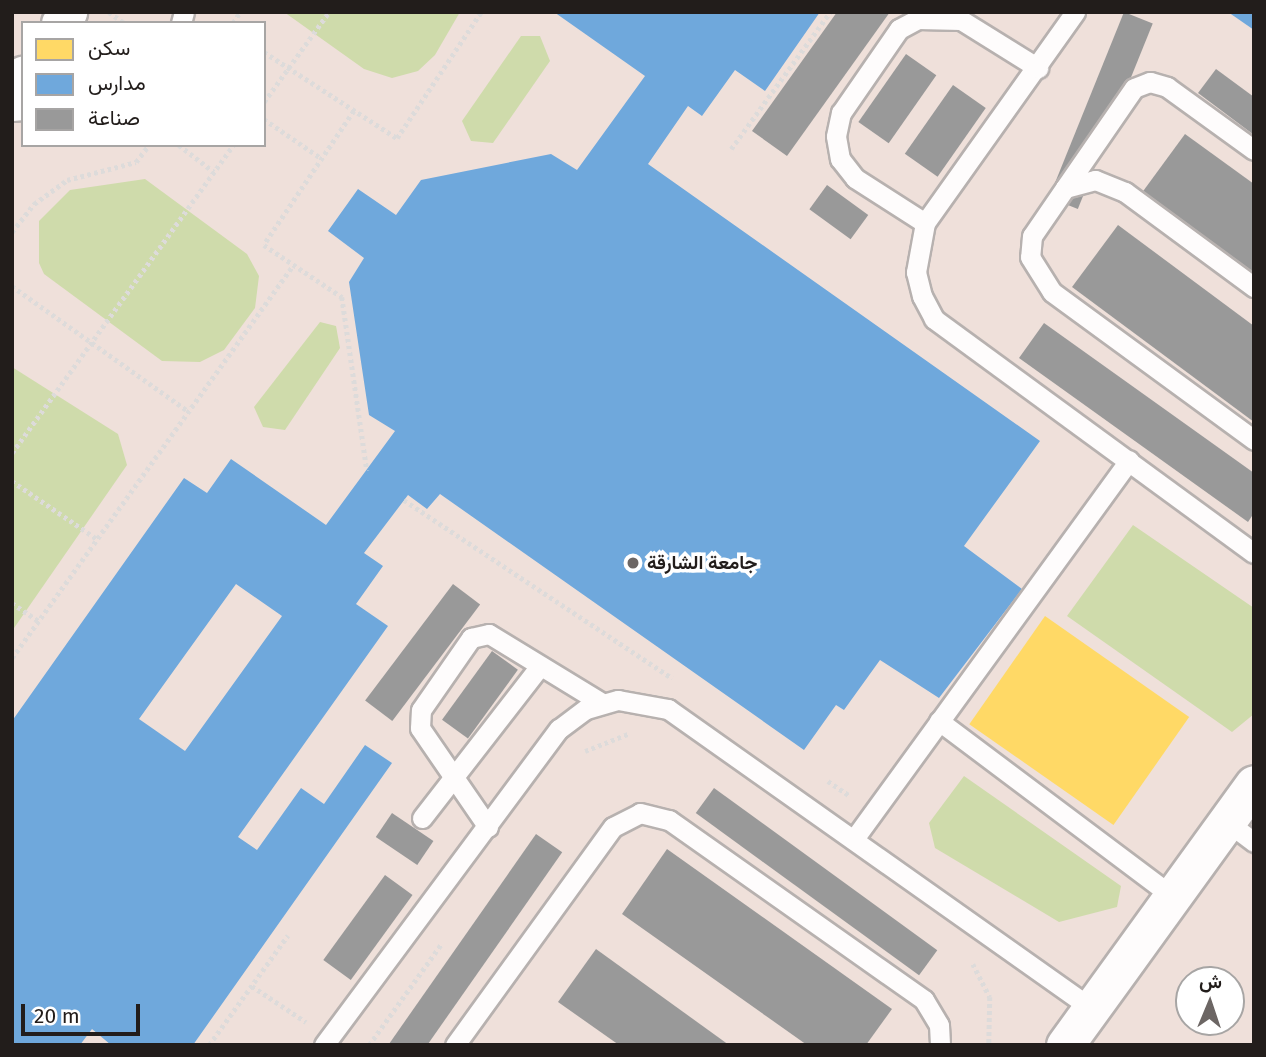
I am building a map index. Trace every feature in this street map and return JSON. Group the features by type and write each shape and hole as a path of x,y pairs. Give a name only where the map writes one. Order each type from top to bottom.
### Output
{"street":[{"path":"1065,1045 1171,895 1240,831 1254,783"}],"lane":[{"path":"1075,12 1038,68 925,223 916,272 934,319 1254,552"},
{"path":"925,223 855,178 840,159 836,136 841,113 900,29 918,19 961,20 1038,68"},
{"path":"1254,150 1167,87 1142,83 1032,236 1038,276 1254,440"},
{"path":"1065,188 1095,180 1110,184 1254,287"},
{"path":"854,839 1129,460"},
{"path":"488,827 422,734 419,719 471,638 489,634 539,667 602,703"},
{"path":"422,818 539,667"},
{"path":"326,1041 559,729 602,703 635,700 668,709 1091,1008"},
{"path":"939,721 1171,895"},
{"path":"455,1045 613,827 640,813 669,820 924,1000 939,1025 940,1045"}],"path":[{"path":"266,99 328,12"},
{"path":"266,53 397,138 481,12"},
{"path":"731,149 830,12"},
{"path":"354,111 264,245 342,297 367,470"},
{"path":"266,120 322,158"},
{"path":"12,232 34,204 67,180 136,162 147,147"},
{"path":"181,147 214,172"},
{"path":"12,453 232,147"},
{"path":"12,658 293,265"},
{"path":"12,286 188,411"},
{"path":"12,481 97,539"},
{"path":"404,500 679,683"},
{"path":"12,603 39,621"},
{"path":"576,758 600,742 636,733"},
{"path":"817,774 874,812"},
{"path":"369,1045 449,933"},
{"path":"209,1045 288,935"},
{"path":"969,957 990,998 989,1045"},
{"path":"252,986 326,1041"}],"shaded area":[{"name":"جامعة الشارقة","path":"12,12 1254,12 1254,1045 12,1045"}],"green space":[{"path":"284,12 460,12 435,55 418,71 392,78 364,69"},
{"path":"521,36 540,36 550,61 493,143 471,141 462,121"},
{"path":"145,179 247,254 259,276 255,308 224,350 200,362 162,361 44,274 39,263 39,221 70,190"},
{"path":"320,322 336,326 340,348 285,430 263,427 254,407"},
{"path":"12,367 118,434 127,465 12,631"},
{"path":"1133,525 1254,608 1254,714 1232,732 1067,616"},
{"path":"964,776 1121,886 1117,907 1059,922 935,848 929,823"}],"building: سكن":[{"path":"1045,616 1189,717 1113,825 969,724"}],"building: مدارس":[{"path":"554,12 820,12 765,91 735,70 702,116 688,106 648,164 1040,441 964,546 1022,589 939,698 880,660 844,710 836,705 804,750 440,494 427,509 408,495 364,553 383,566 356,604 388,626 238,837 257,850 301,788 324,804 365,745 392,763 193,1045 111,1045 92,1029 80,1045 12,1045 12,721 184,478 207,493 231,459 326,525 395,431 369,415 349,282 364,258 328,231 358,189 396,215 421,180 551,154 577,170 645,76","holes":["236,584 282,616 185,751 139,719"]},
{"path":"1228,12 1254,12 1254,30"}],"building: صناعة":[{"path":"837,12 890,12 787,156 752,131"},
{"path":"1124,12 1153,24 1078,209 1049,197"},
{"path":"906,54 936,75 889,143 858,122"},
{"path":"1216,69 1254,97 1254,135 1198,93"},
{"path":"953,85 986,108 938,177 905,154"},
{"path":"1185,134 1254,184 1254,274 1141,194"},
{"path":"827,185 868,215 851,239 809,209"},
{"path":"1118,225 1254,326 1254,422 1072,287"},
{"path":"1044,323 1254,473 1254,513 1248,522 1019,358"},
{"path":"453,584 480,604 392,721 365,701"},
{"path":"492,651 518,670 468,739 442,720"},
{"path":"714,788 937,950 919,975 696,813"},
{"path":"392,813 433,841 417,865 376,837"},
{"path":"536,834 562,852 427,1045 388,1045"},
{"path":"667,849 892,1009 866,1045 807,1045 622,914"},
{"path":"385,875 413,895 351,980 323,960"},
{"path":"596,949 729,1045 619,1045 558,1002"}],"place":[{"name":"جامعة الشارقة","path":"633,563"}]}
